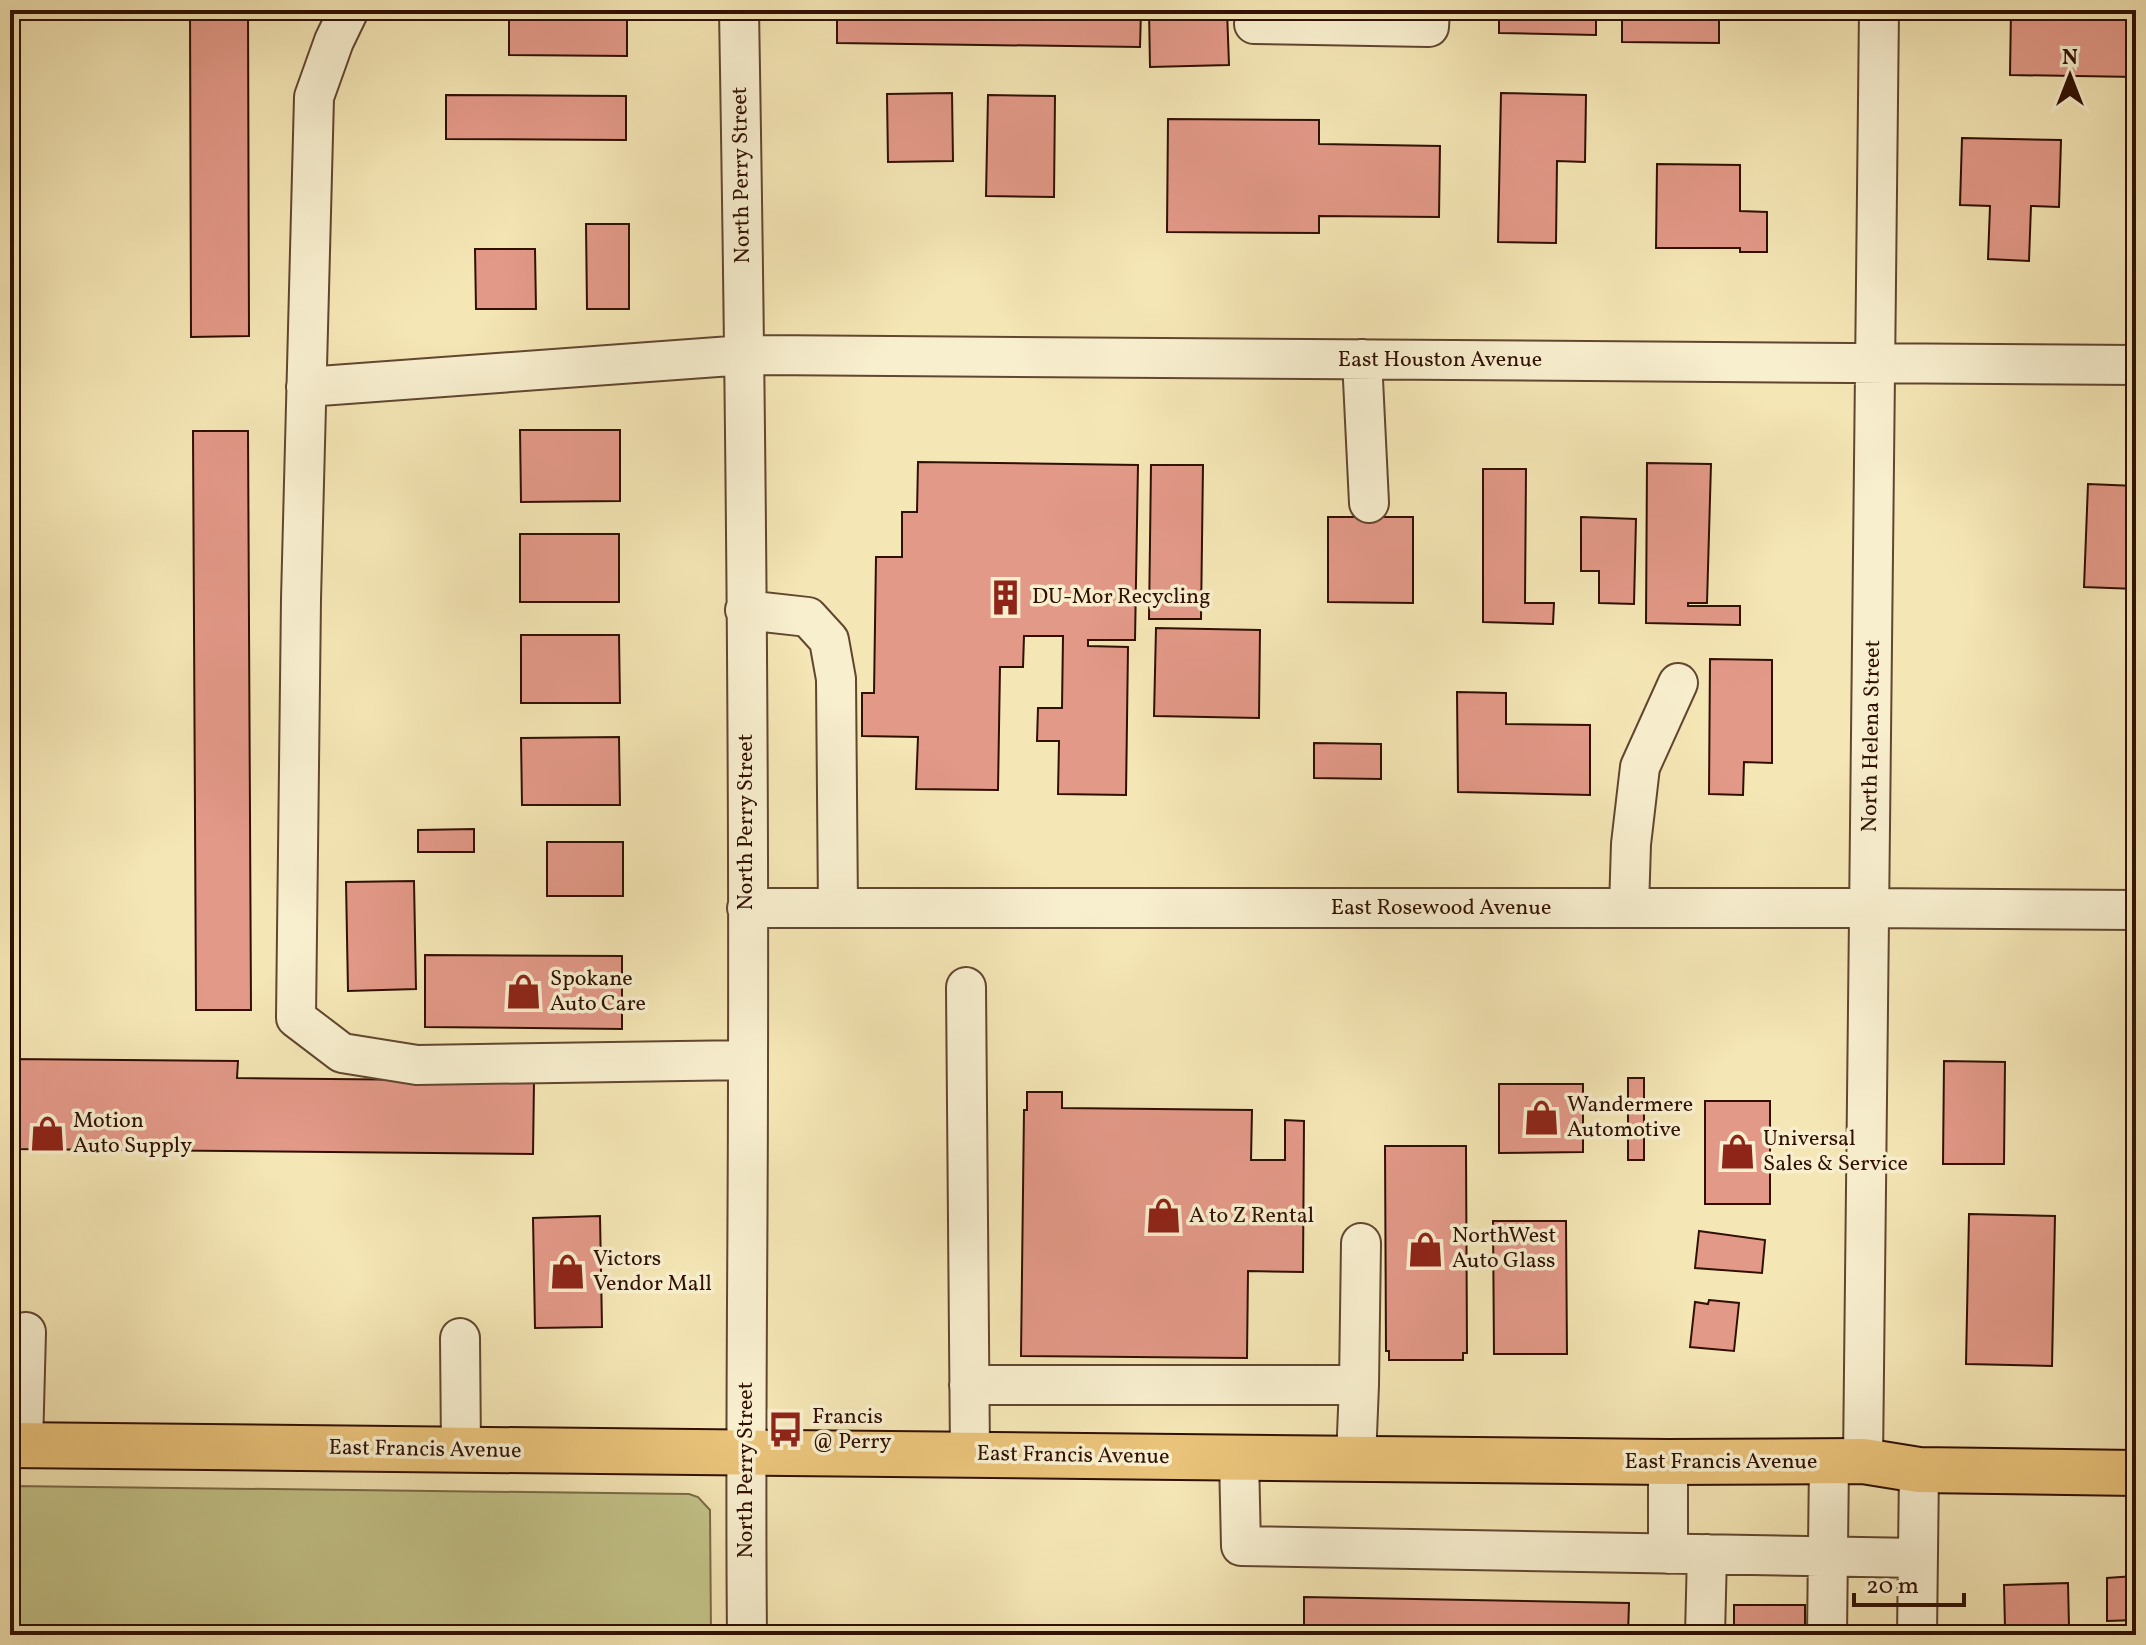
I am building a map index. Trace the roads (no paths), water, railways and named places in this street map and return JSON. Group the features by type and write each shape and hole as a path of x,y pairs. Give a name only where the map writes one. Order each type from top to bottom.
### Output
{"main road":[{"name":"East Francis Avenue","path":"16,1445 1846,1462 1919,1470 2136,1473"}],"street":[{"path":"349,10 314,97 296,1018 342,1053 417,1065 748,1060"},
{"name":"North Perry Street","path":"739,10 745,355 747,1635"},
{"path":"1254,24 1429,27 1430,10"},
{"name":"North Helena Street","path":"1827,1635 1829,1556 1846,1462 1870,908 1879,10"},
{"name":"East Houston Avenue","path":"306,387 745,355 2136,365"},
{"path":"1362,359 1369,503"},
{"path":"745,610 808,617 829,640 836,679 838,908"},
{"path":"1629,908 1631,844 1640,767 1678,683"},
{"name":"East Rosewood Avenue","path":"747,908 2136,910"},
{"path":"966,987 970,1454"},
{"path":"1356,1459 1361,1243"},
{"path":"16,1445 26,1332"},
{"path":"460,1338 461,1450"},
{"path":"969,1385 1359,1385"},
{"path":"1239,1458 1241,1546 1917,1558"},
{"path":"1668,1462 1668,1554"},
{"path":"1917,1635 1919,1470"},
{"path":"1705,1635 1707,1554"}],"place":[{"name":"DU-Mor Recycling","path":"1006,597"},
{"name":"Spokane Auto Care","path":"524,992"},
{"name":"Wandermere Automotive","path":"1541,1118"},
{"name":"Motion Auto Supply","path":"47,1134"},
{"name":"Universal Sales & Service","path":"1737,1152"},
{"name":"A to Z Rental","path":"1163,1216"},
{"name":"NorthWest Auto Glass","path":"1426,1249"},
{"name":"Victors Vendor Mall","path":"567,1272"},
{"name":"Francis @ Perry","path":"786,1430"}]}
